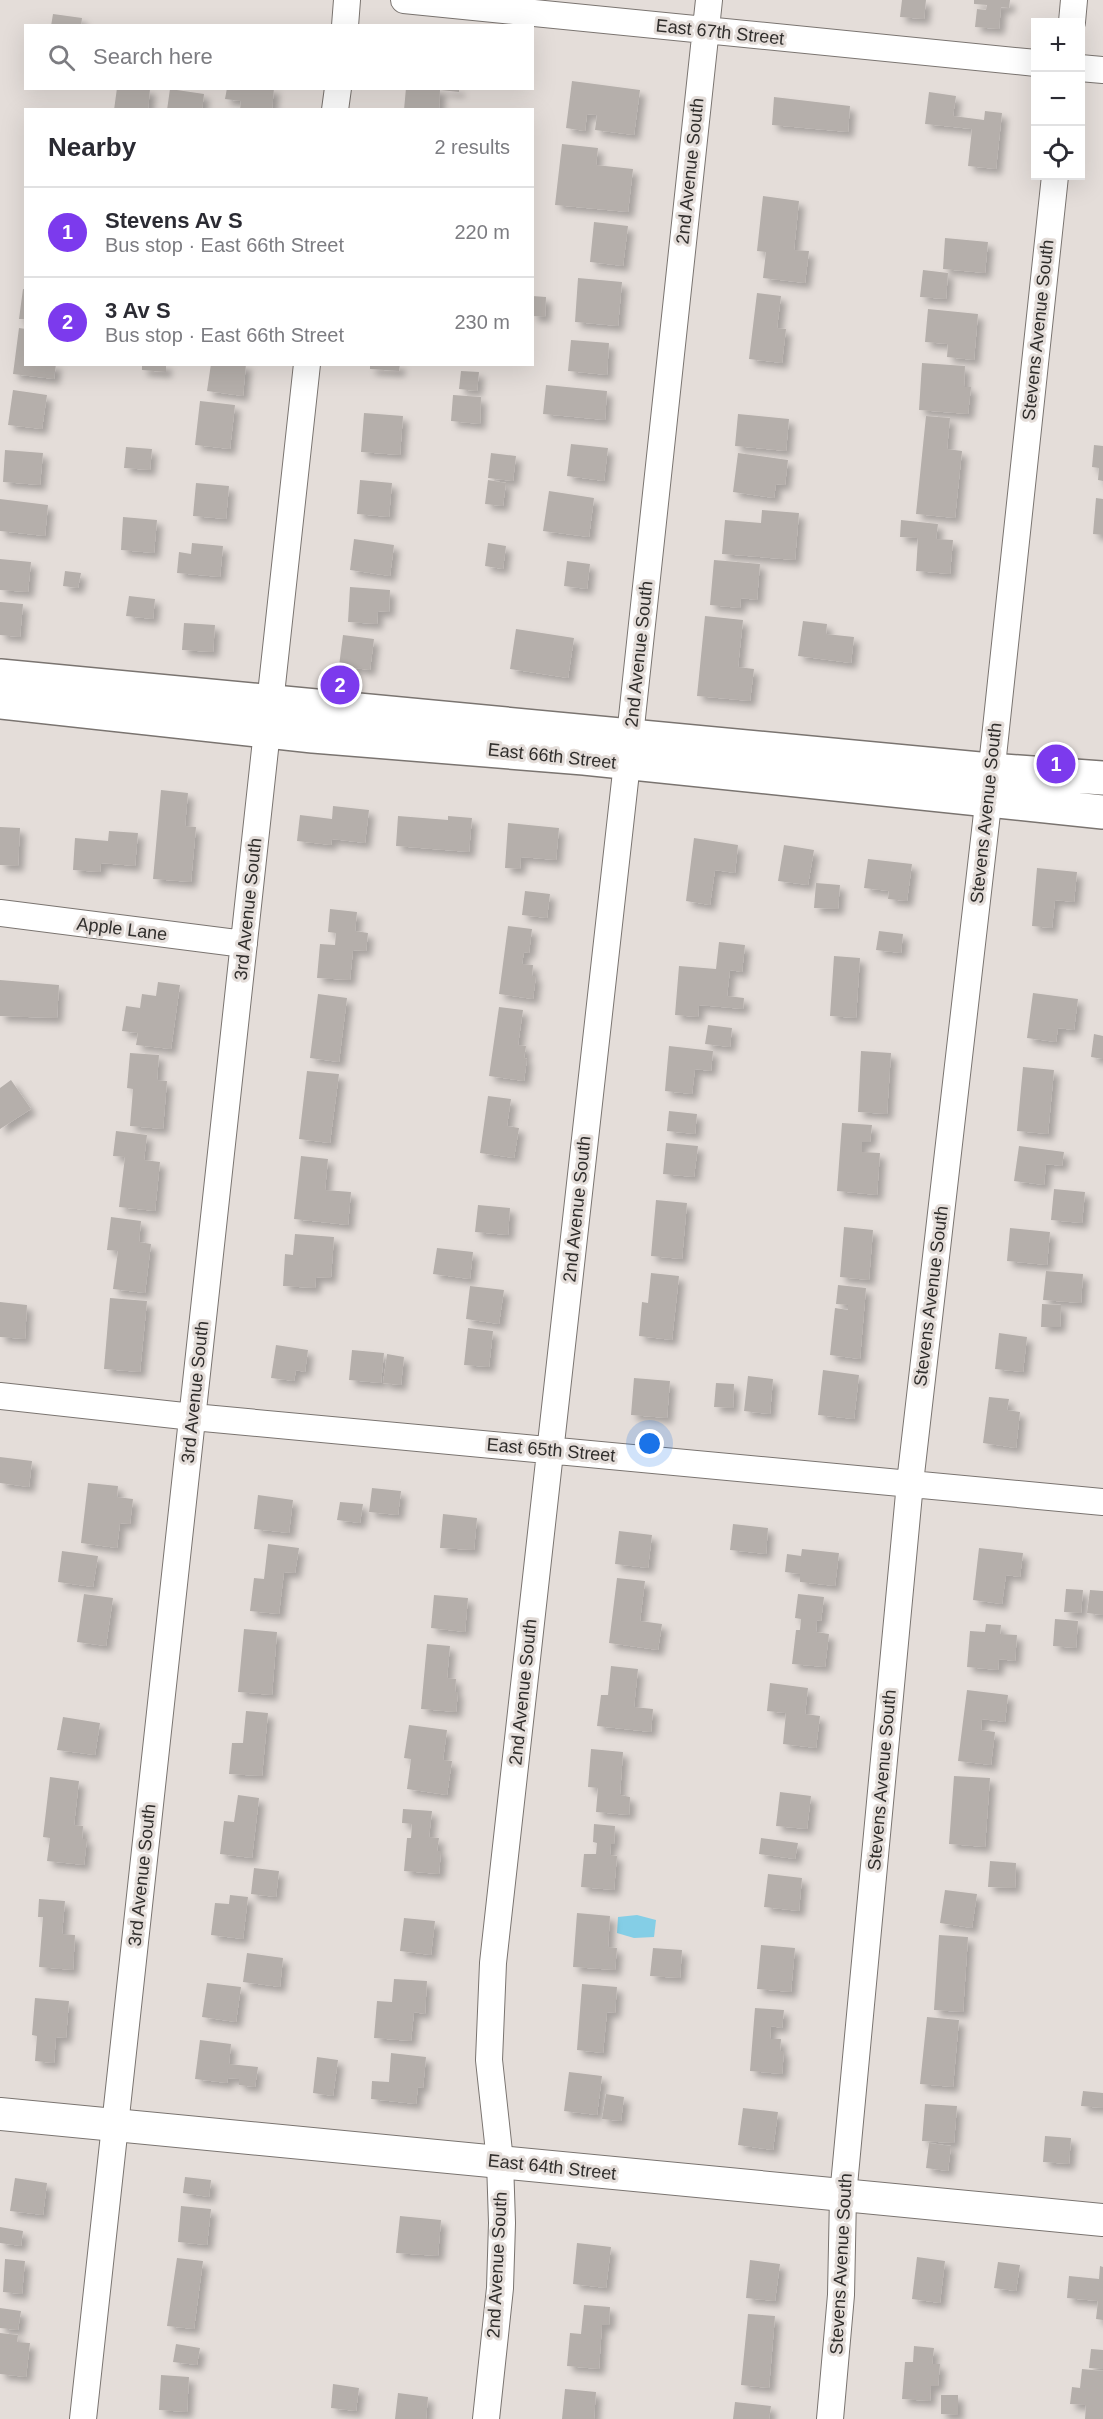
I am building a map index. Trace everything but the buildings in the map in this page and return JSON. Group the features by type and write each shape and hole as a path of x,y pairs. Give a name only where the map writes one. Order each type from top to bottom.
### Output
{"main road":[{"name":"East 66th Street","path":"0,676 269,716"},
{"name":"East 66th Street","path":"0,702 269,716 989,785 1103,812"},
{"name":"East 66th Street","path":"989,785 1103,778"}],"street":[{"path":"345,24 347,0"},
{"name":"East 67th Street","path":"404,0 1031,63"},
{"name":"2nd Avenue South","path":"486,2419 500,2288 502,2223 500,2162 489,2060 493,1963 709,0"},
{"path":"1072,18 1074,0"},
{"path":"1085,68 1103,70"},
{"path":"335,108 338,90"},
{"name":"Stevens Avenue South","path":"830,2419 841,2295 843,2196 910,1482 1055,180"},
{"name":"3rd Avenue South","path":"83,2419 307,366"},
{"name":"Apple Lane","path":"0,913 244,944"},
{"name":"East 65th Street","path":"0,1396 192,1417 910,1482 1103,1502"},
{"name":"East 64th Street","path":"0,2114 1103,2220"}],"water":[{"path":"637,1915 656,1920 654,1937 634,1938 617,1933 618,1917"}],"place":[{"name":"3 Av S","path":"340,685"},
{"name":"Stevens Av S","path":"1056,764"}]}
